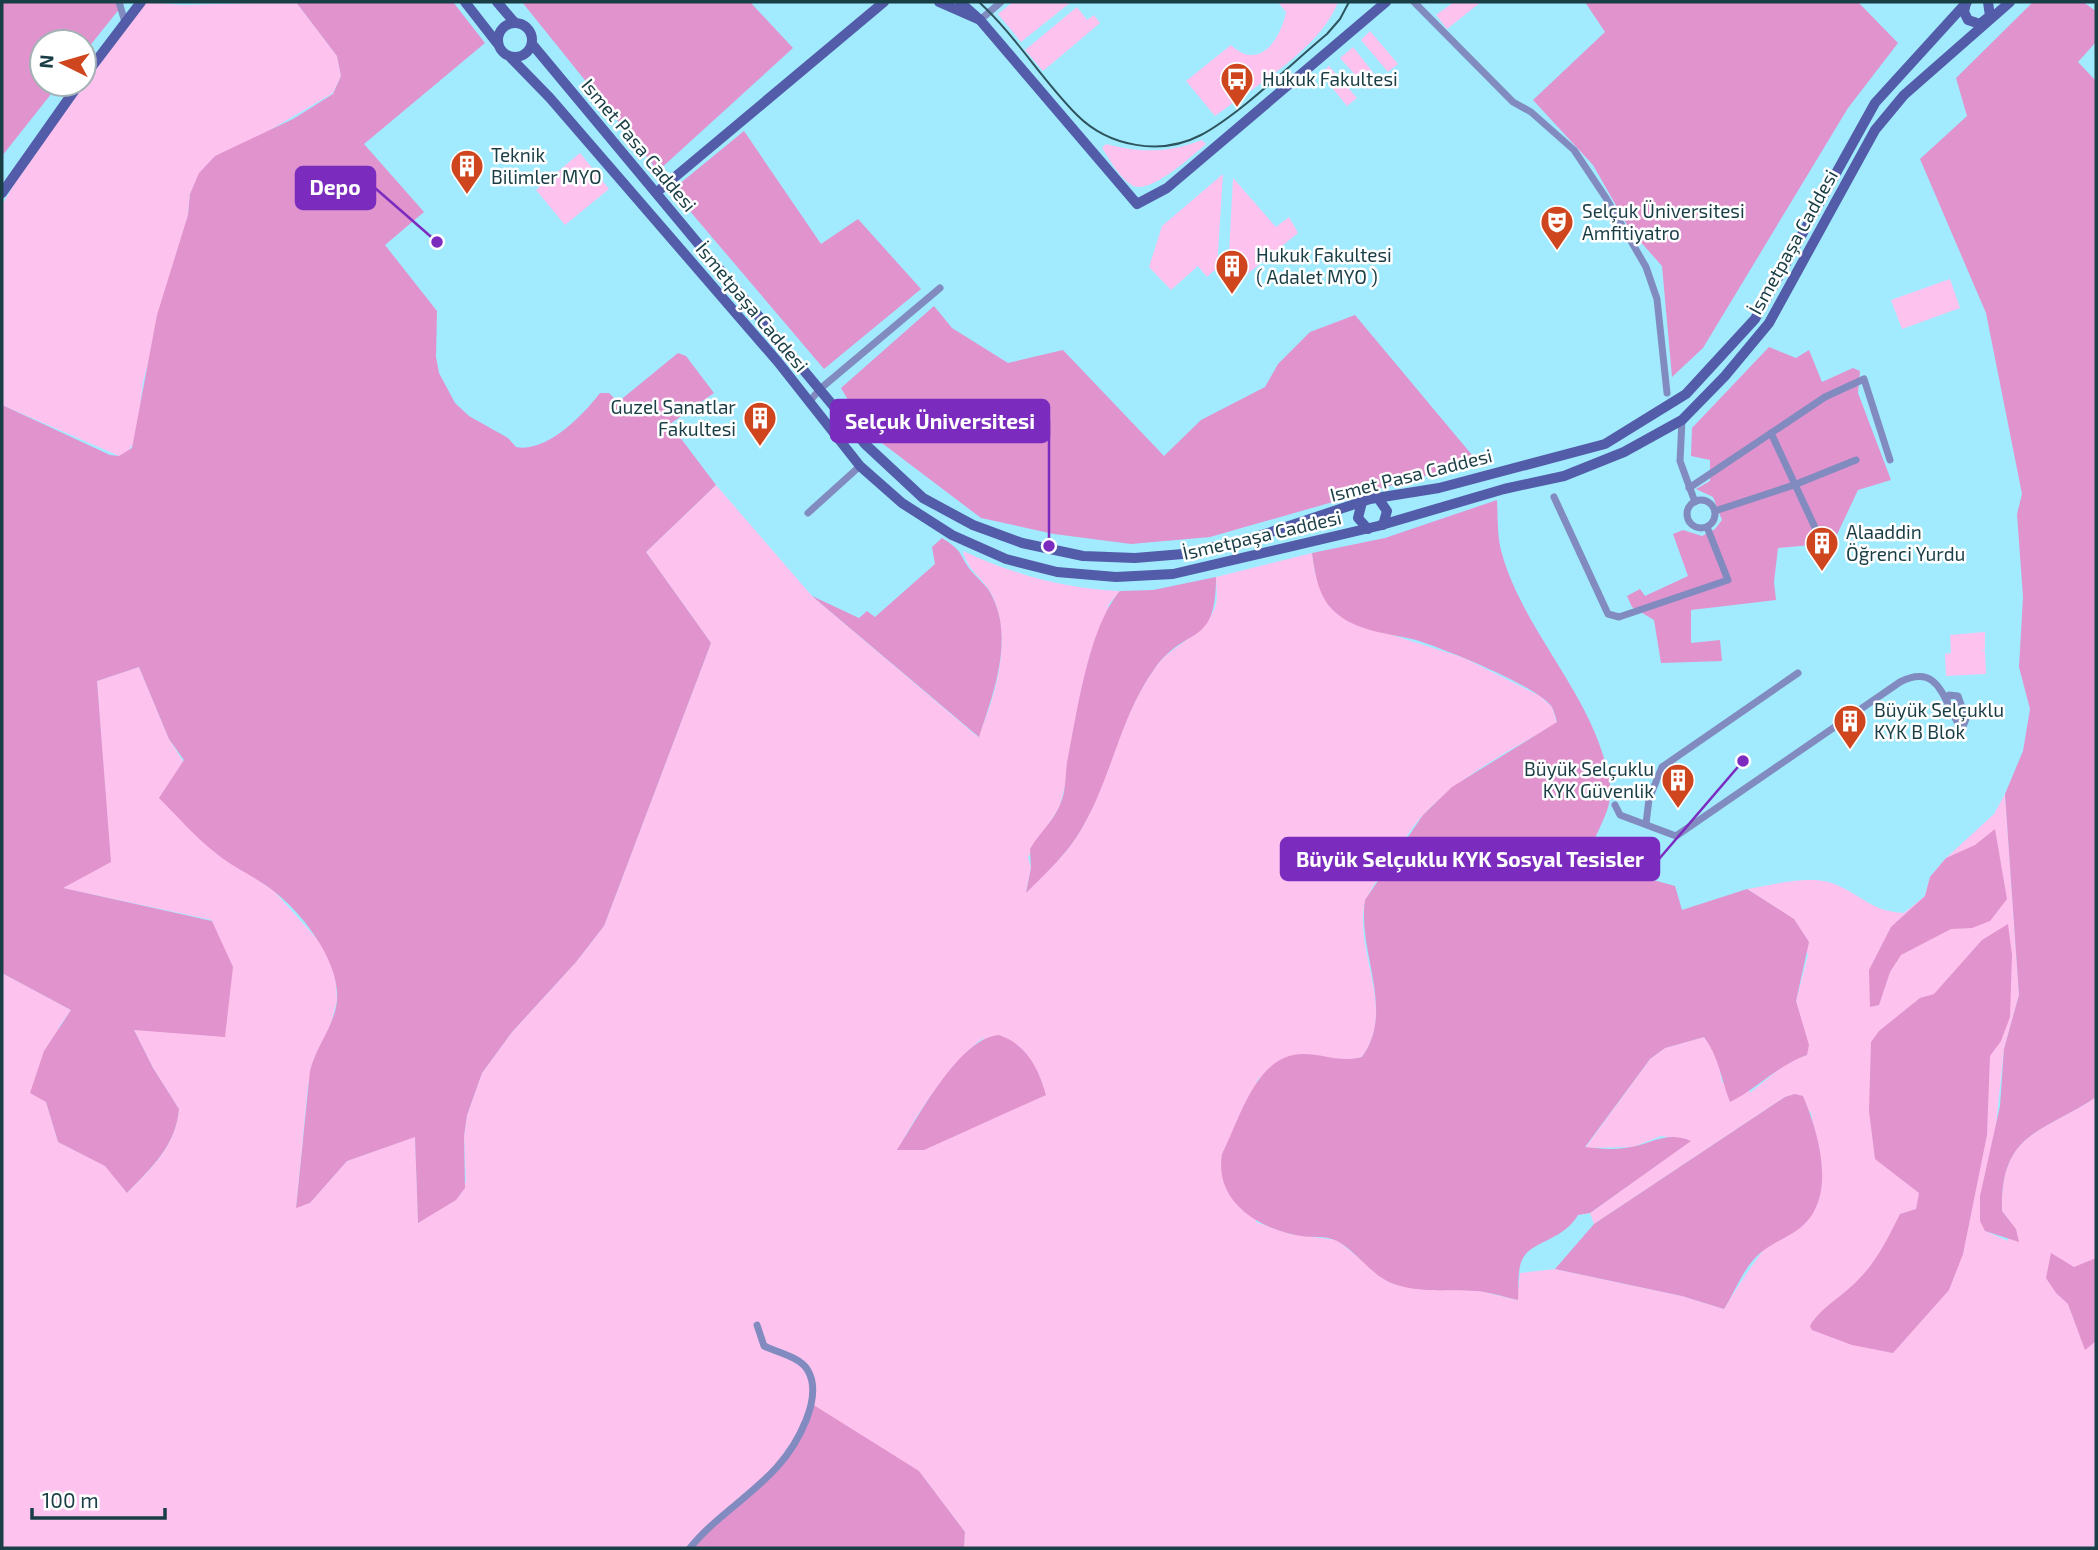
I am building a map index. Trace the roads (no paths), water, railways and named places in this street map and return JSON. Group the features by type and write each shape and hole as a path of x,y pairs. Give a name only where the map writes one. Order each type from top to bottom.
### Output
{"main road":[{"path":"98,58 141,2"},
{"path":"465,2 497,43 500,51 511,58 522,56 532,44 530,32 516,23 497,2"},
{"path":"939,2 979,20"},
{"path":"960,2 979,20 1137,204 1167,188 1386,2"},
{"path":"1967,2 1964,12 1968,20 1980,24 1988,19 1991,11 1988,2"},
{"name":"Ismet Pasa Caddesi","path":"532,44 866,444 923,498 973,525 1021,543 1083,556 1135,558 1183,554 1254,538 1362,502 1439,488 1605,444 1686,394 1755,319 1875,103 1967,2"},
{"name":"İsmetpaşa Caddesi","path":"511,58 550,97 778,362 860,466 902,503 952,535 1006,559 1057,572 1116,577 1173,574 1368,529 1504,489 1564,476 1625,452 1682,420 1725,376 1769,323 1875,130 1904,95 2010,2"},
{"path":"657,192 884,3"},
{"path":"497,43 500,31 516,23"},
{"path":"2,193 69,98"},
{"path":"1377,498 1387,511 1383,525"},
{"path":"1362,502 1358,518 1368,529"}],"street":[{"path":"119,2 125,22"},
{"path":"979,20 1001,2"},
{"path":"1414,2 1513,102 1531,112 1574,150 1594,179 1653,280 1667,393"},
{"path":"809,402 820,388 940,288"},
{"path":"1689,488 1825,397 1864,379 1890,460"},
{"path":"1682,420 1680,461 1695,502"},
{"path":"1771,433 1818,534"},
{"path":"1715,511 1794,485 1856,460"},
{"path":"808,513 860,466"},
{"path":"1504,489 1506,470"},
{"path":"1554,497 1608,614 1619,617 1728,580 1707,527"},
{"path":"1707,501 1715,511 1714,521 1707,527 1694,526 1689,520 1689,509 1695,502 1707,501"},
{"path":"1646,824 1649,799 1662,767 1798,673"},
{"path":"1615,805 1620,815 1675,836 1912,676 1929,679 1947,699"},
{"path":"690,1548 777,1467 796,1440 810,1406 812,1391 807,1369 799,1361 765,1346 757,1325"}],"tram line":[{"path":"979,2 1005,29 1064,101 1090,126 1120,141 1153,146 1186,141 1201,135 1232,115 1327,34 1340,19 1349,2"}],"place":[{"name":"Hukuk Fakultesi","path":"1237,109"},
{"name":"Teknik Bilimler MYO","path":"467,196"},
{"name":"Depo","path":"437,242"},
{"name":"Selçuk Üniversitesi Amfitiyatro","path":"1557,252"},
{"name":"Hukuk Fakultesi ( Adalet MYO )","path":"1232,296"},
{"name":"Guzel Sanatlar Fakultesi","path":"760,448"},
{"name":"Selçuk Üniversitesi","path":"1049,546"},
{"name":"Alaaddin Öğrenci Yurdu","path":"1822,573"},
{"name":"Büyük Selçuklu KYK B Blok","path":"1850,751"},
{"name":"Büyük Selçuklu KYK Sosyal Tesisler","path":"1743,761"},
{"name":"Büyük Selçuklu KYK Güvenlik","path":"1678,810"}]}
